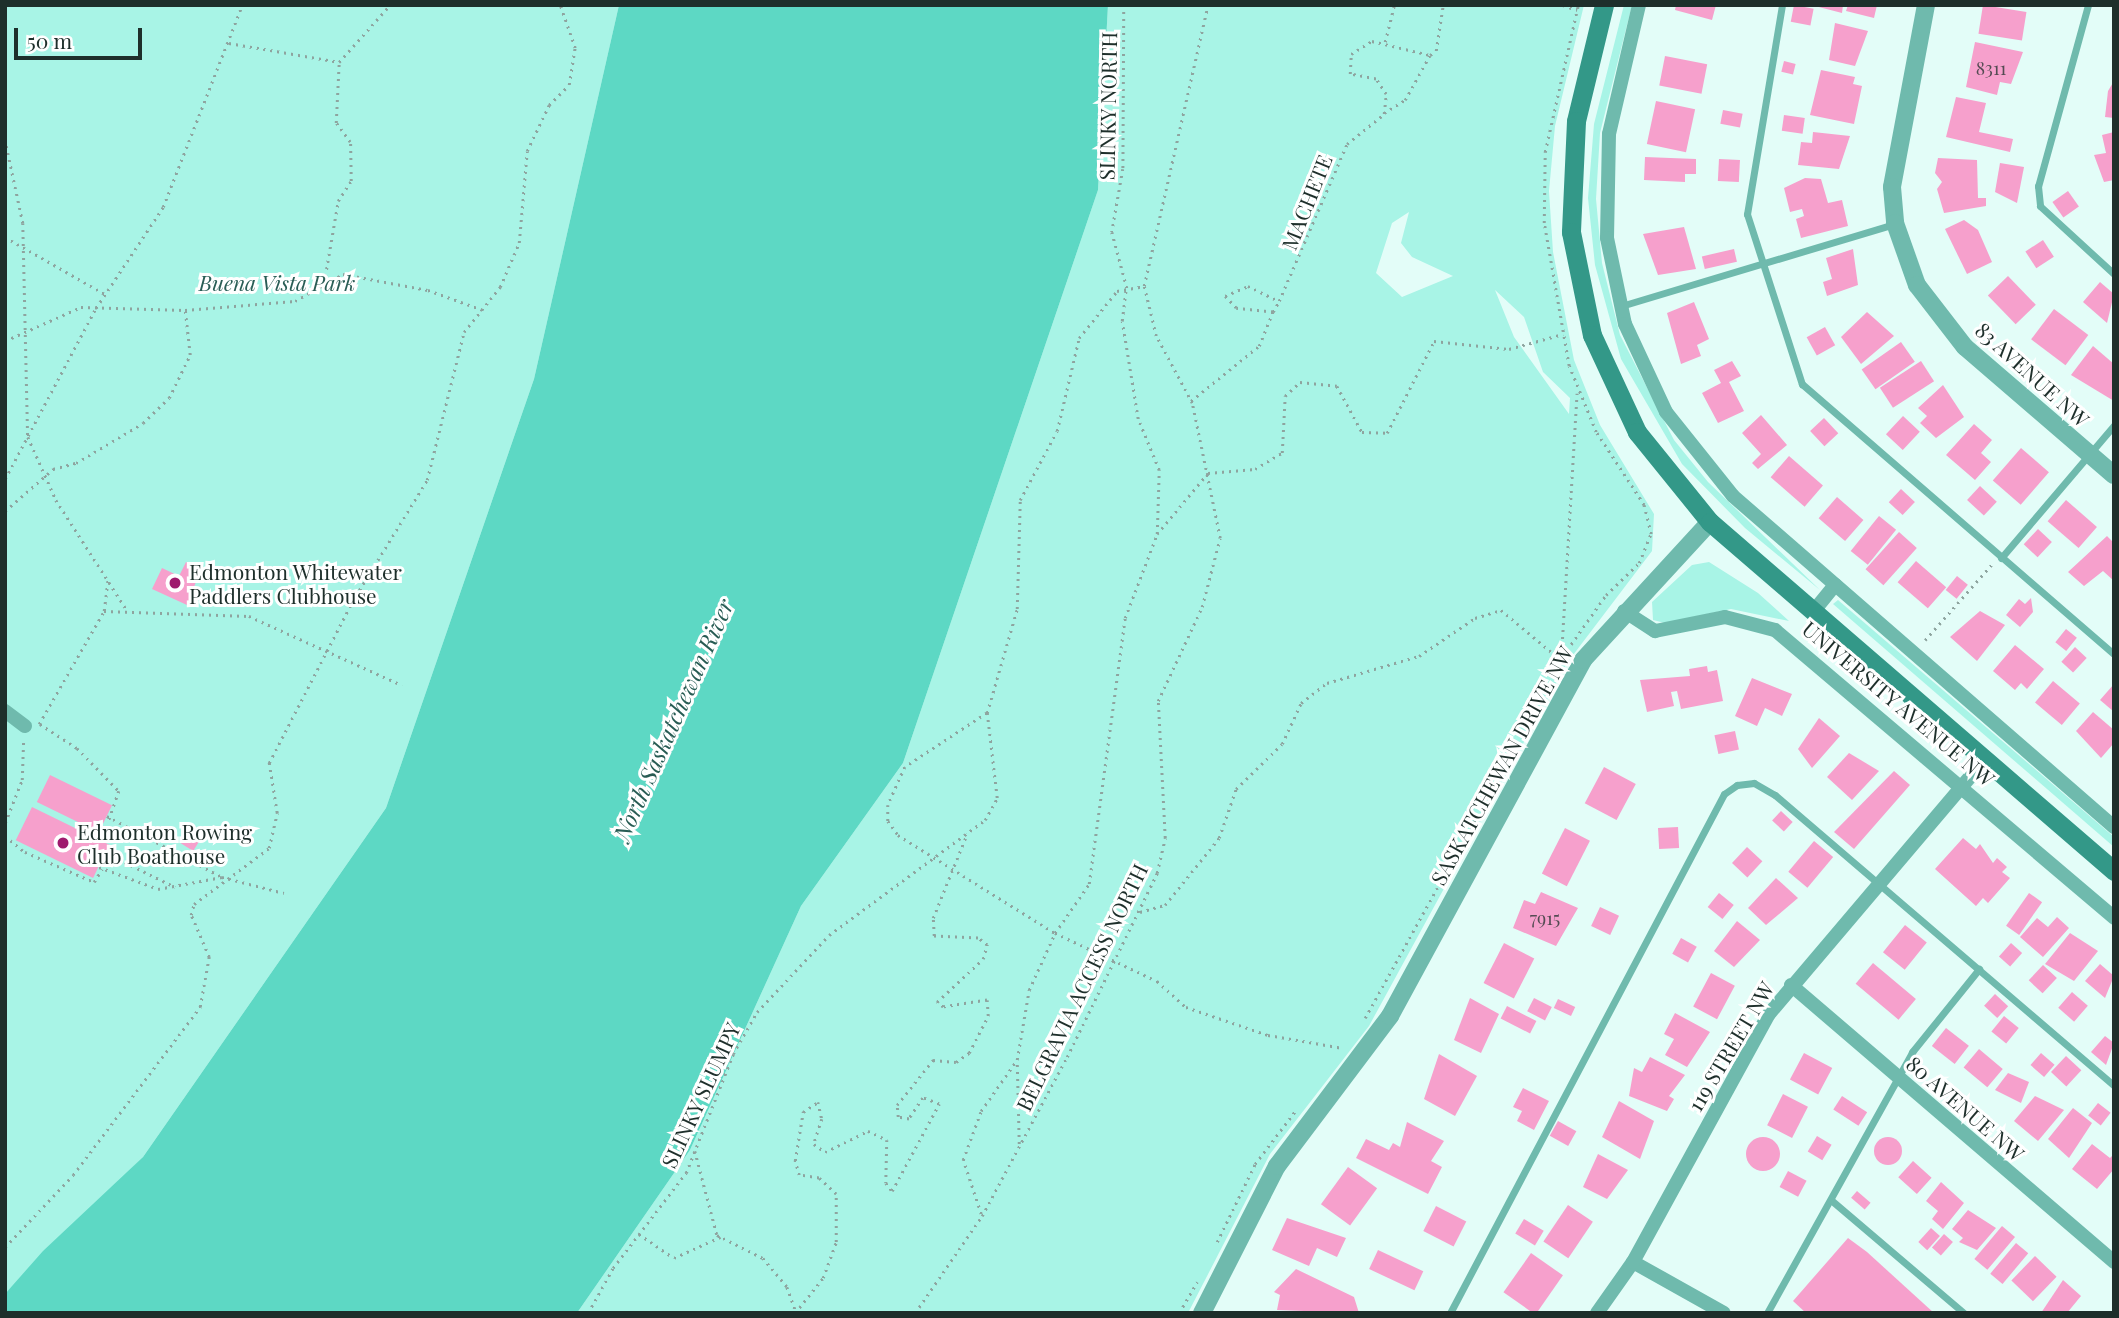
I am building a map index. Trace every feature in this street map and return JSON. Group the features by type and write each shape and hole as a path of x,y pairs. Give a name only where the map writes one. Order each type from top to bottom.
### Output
{"main road":[{"path":"1605,5 1572,148 1570,204 1579,284 1592,335 1637,432 1710,522"},
{"name":"UNIVERSITY AVENUE NW","path":"1710,522 2114,871"}],"street":[{"path":"1639,5 1609,134 1604,186 1620,307 1642,369 1695,454 1835,585 2114,827"},
{"path":"1895,223 1897,136 1926,5"},
{"name":"83 AVENUE NW","path":"1895,223 1917,285 1965,347 2114,475"},
{"name":"SASKATCHEWAN DRIVE NW","path":"1202,1313 1277,1166 1390,1016 1583,660 1624,611 1710,522"},
{"name":"UNIVERSITY AVENUE NW","path":"1813,612 1835,585"},
{"name":"UNIVERSITY AVENUE NW","path":"1624,611 1655,631 1726,617 1775,629 2114,918"},
{"path":"5,711 32,725"},
{"name":"119 STREET NW","path":"1597,1313 1633,1262 1749,1046 1791,985 1985,759"},
{"name":"80 AVENUE NW","path":"1791,985 2114,1262"},
{"path":"1633,1262 1724,1313"}],"lane":[{"path":"1783,5 1747,214 1760,265 1802,384 2114,654"},
{"path":"2088,5 2038,186 2040,206 2114,274"},
{"path":"1620,307 1895,223"},
{"path":"2000,557 2114,425"},
{"path":"1450,1313 1724,794 1754,783 1774,794 2114,1086"},
{"path":"1767,1313 1898,1077 1979,970"},
{"path":"1831,1200 1964,1313"}],"path":[{"path":"5,479 96,308 163,207 242,5"},
{"path":"324,284 338,201 351,181 349,142 336,123 339,62 390,5"},
{"path":"5,1247 73,1175 200,1007 209,957 191,915 194,904 233,880 269,848 277,813 269,763 325,653 427,480 464,332 483,310 519,243 527,151 550,105 569,85 575,48 560,5"},
{"name":"SLINKY NORTH","path":"1124,5 1123,169 1112,232 1127,288"},
{"name":"BELGRAVIA ACCESS NORTH","path":"915,1313 982,1216 1139,913 1165,838 1158,701 1202,607 1220,538 1191,401 1156,336 1144,286 1208,5"},
{"path":"1385,42 1394,5"},
{"path":"1384,114 1381,85 1358,79 1347,63 1358,47 1385,42 1430,55 1436,51 1443,5"},
{"path":"1563,5 1577,10"},
{"path":"229,43 339,62"},
{"name":"MACHETE","path":"1273,312 1347,144 1405,100 1430,55"},
{"path":"5,139 19,184 29,437 44,477 127,610"},
{"path":"5,237 106,294"},
{"path":"5,341 24,331 96,308 186,310 295,300 343,274 428,290 483,310"},
{"path":"1144,286 1127,288 1100,305 1079,338 1056,431 1020,500 1017,609 987,713 913,757 893,786 888,821 931,861 1055,933 1116,958 1206,1016 1346,1049"},
{"path":"1191,401 1259,346 1273,312 1236,308 1224,299 1242,286 1279,301"},
{"path":"1127,288 1122,321 1138,419 1159,470 1157,534"},
{"path":"5,511 44,477 143,423 169,398 190,355 186,310"},
{"path":"1018,1147 1017,1060 1029,990 1055,933 1089,884 1125,618 1157,534 1208,473 1255,469 1282,453 1285,396 1300,382 1337,386 1362,432 1387,433 1434,341 1509,349 1563,334"},
{"path":"1561,660 1577,389"},
{"path":"1913,653 2000,557"},
{"path":"5,823 22,780 32,725 104,611 108,578"},
{"path":"1139,913 1165,905 1219,838 1236,789 1277,750 1301,703 1327,683 1419,656 1475,618 1501,610 1561,660"},
{"path":"104,611 249,616 325,653 402,685"},
{"path":"1555,672 1575,635"},
{"name":"SLINKY SLUMPY","path":"588,1313 639,1234 686,1173 757,1012 829,935 985,820 997,798 987,713"},
{"path":"32,725 77,748 120,791 108,818 222,877 284,893"},
{"path":"1360,1027 1491,790"},
{"path":"796,1312 823,1278 836,1242 836,1194 819,1178 799,1175 795,1161 803,1112 818,1102 822,1119 814,1144 825,1152 869,1131 887,1140 886,1183 892,1191 939,1104 923,1098 909,1119 898,1116 897,1105 933,1060 956,1062 970,1053 988,1016 988,1000 943,1007 937,1002 983,959 987,945 978,938 934,936 933,918 954,873 967,834"},
{"path":"5,836 25,852 94,882 100,868 145,888 176,888 222,877"},
{"path":"106,853 176,888"},
{"path":"1338,1059 1353,1038"},
{"path":"982,1216 963,1160 981,1111 1017,1060"},
{"path":"1215,1246 1255,1164 1304,1100"},
{"path":"695,1150 720,1237 763,1258 787,1287 796,1312"},
{"path":"639,1234 674,1258 720,1237"},
{"path":"1179,1313 1203,1269"}],"green space":[{"name":"Buena Vista Park","path":"5,5 619,5 534,379 386,808 143,1157 5,1294"},
{"path":"1108,5 1584,5 1555,126 1549,191 1553,252 1574,360 1600,425 1654,514 1652,551 1567,663 1369,1026 1270,1154 1188,1313 577,1313 690,1150 801,906 903,763 1098,190","holes":["1409,212 1401,243 1412,257 1453,276 1402,297 1376,273 1392,223","1495,290 1524,317 1543,372 1570,398 1569,414 1514,337"]},
{"path":"1624,5 1632,5 1600,133 1596,199 1602,263 1620,335 1674,440 1708,482 1820,590 1745,528 1682,464 1621,359 1595,265 1588,198 1594,124"},
{"path":"1709,562 1758,593 1789,621 1731,609 1665,623 1653,620 1652,602 1692,565"},
{"path":"1838,600 2114,837 2114,847 1833,604"}],"water":[{"name":"North Saskatchewan River","path":"619,5 1108,5 1098,190 903,763 801,906 690,1150 577,1313 5,1313 5,1294 43,1251 143,1157 386,808 534,379"}],"building":[{"path":"1676,5 1716,5 1712,20 1675,10"},
{"path":"1794,5 1814,9 1810,26 1791,22"},
{"path":"1811,5 1843,5 1842,13"},
{"path":"1848,5 1877,5 1874,18 1846,11"},
{"path":"1983,5 2026,12 2022,41 1978,34"},
{"path":"1835,23 1868,31 1855,66 1829,60"},
{"path":"1975,42 2023,52 2011,84 2000,82 1997,95 1966,87"},
{"path":"1665,56 1707,64 1701,94 1659,85"},
{"path":"1784,61 1796,64 1793,75 1781,72"},
{"path":"1821,70 1855,77 1853,84 1862,86 1854,124 1810,115"},
{"path":"2114,81 2114,118 2105,117 2108,91"},
{"path":"1956,97 1986,103 1979,132 2013,139 2010,152 1946,137"},
{"path":"1656,101 1695,109 1686,152 1647,144"},
{"path":"1723,110 1743,114 1740,128 1720,124"},
{"path":"1784,115 1805,118 1803,134 1782,131"},
{"path":"1813,132 1850,136 1839,169 1798,165 1801,142 1812,143"},
{"path":"2114,132 2114,180 2104,182 2094,155 2106,153 2102,135"},
{"path":"1645,157 1696,159 1696,174 1685,174 1685,182 1644,180"},
{"path":"1938,158 1977,160 1978,198 1986,198 1986,206 1944,213 1937,189 1942,182 1935,173"},
{"path":"1719,159 1740,160 1739,182 1718,181"},
{"path":"2000,163 2024,167 2017,203 1995,192"},
{"path":"1805,178 1821,179 1828,203 1842,200 1848,226 1801,238 1796,219 1804,216 1802,209 1790,212 1784,188"},
{"path":"2068,191 2079,207 2063,217 2052,202"},
{"path":"1964,220 1978,230 1992,262 1967,274 1945,229"},
{"path":"1684,227 1696,269 1658,275 1643,234"},
{"path":"2043,240 2054,257 2036,268 2025,251"},
{"path":"1734,249 1737,262 1705,269 1702,256"},
{"path":"1853,249 1858,285 1827,296 1823,282 1832,279 1826,258"},
{"path":"2008,276 2036,305 2016,324 1988,295"},
{"path":"2100,282 2114,294 2107,323 2083,302"},
{"path":"1694,302 1709,339 1697,345 1701,356 1681,364 1667,313"},
{"path":"2054,309 2088,335 2065,365 2031,339"},
{"path":"1867,312 1894,336 1861,364 1841,337"},
{"path":"1825,327 1835,345 1817,356 1807,337"},
{"path":"1901,342 1915,362 1875,389 1862,370"},
{"path":"2093,346 2114,364 2114,401 2071,375"},
{"path":"1732,361 1741,376 1729,382 1744,411 1718,423 1702,393 1721,383 1714,370"},
{"path":"1921,361 1934,381 1893,408 1880,388"},
{"path":"1943,385 1964,417 1936,438 1920,423 1927,416 1918,408"},
{"path":"1761,415 1787,445 1758,469 1752,463 1761,454 1742,433"},
{"path":"1903,416 1920,432 1903,450 1886,434"},
{"path":"1824,418 1838,433 1824,446 1810,431"},
{"path":"1974,424 1992,440 1981,453 1991,462 1975,480 1946,455"},
{"path":"2021,448 2049,472 2021,505 1993,480"},
{"path":"1789,456 1823,486 1805,507 1771,477"},
{"path":"1980,486 1997,502 1984,516 1967,500"},
{"path":"1901,489 1915,502 1903,515 1889,502"},
{"path":"1837,497 1863,520 1845,541 1819,518"},
{"path":"2066,500 2097,527 2079,548 2048,521"},
{"path":"1879,516 1896,530 1868,565 1851,551"},
{"path":"2038,529 2052,542 2038,557 2024,544"},
{"path":"1899,532 1917,548 1883,585 1866,569"},
{"path":"2107,536 2114,543 2114,581 2103,571 2084,586 2068,572"},
{"path":"1916,561 1946,587 1928,608 1898,582"},
{"name":"Edmonton Whitewater Paddlers Clubhouse","path":"186,562 201,569 187,605 152,589 162,568 179,576"},
{"path":"1957,576 1968,585 1957,599 1946,590"},
{"path":"2031,598 2033,612 2020,627 2006,615 2019,599 2025,604"},
{"path":"1980,611 2005,625 1977,661 1950,637"},
{"path":"2066,629 2077,638 2066,651 2055,642"},
{"path":"2015,645 2044,669 2027,689 2021,683 2015,690 1993,671"},
{"path":"2075,647 2087,658 2073,673 2061,662"},
{"path":"1707,666 1708,672 1717,670 1723,701 1681,709 1677,691 1671,692 1674,706 1647,712 1640,680 1690,676 1689,669"},
{"path":"1752,678 1792,694 1782,716 1765,708 1757,726 1735,716"},
{"path":"2053,681 2080,703 2062,725 2035,702"},
{"path":"2114,684 2114,710 2113,711 2100,700"},
{"path":"2093,712 2114,730 2114,743 2101,758 2076,731"},
{"path":"1819,718 1840,736 1812,768 1798,749"},
{"path":"1735,731 1739,750 1718,754 1714,735"},
{"path":"1849,753 1879,771 1852,800 1827,777"},
{"path":"1604,767 1636,784 1617,820 1585,803"},
{"path":"1894,771 1910,785 1854,849 1834,832"},
{"path":"50,775 112,805 99,832 37,802"},
{"name":"Edmonton Rowing Club Boathouse","path":"32,807 109,845 93,878 16,840"},
{"path":"1781,811 1793,822 1784,831 1772,821"},
{"path":"191,826 204,834 193,851 180,843"},
{"path":"1678,827 1679,848 1659,849 1658,828"},
{"path":"1565,828 1590,841 1567,886 1542,873"},
{"path":"1963,838 1976,849 1980,844 1993,863 1997,858 2007,867 2002,872 2010,878 1988,903 1983,898 1976,906 1935,869"},
{"path":"1814,841 1833,857 1807,888 1788,872"},
{"path":"1747,847 1762,861 1747,877 1732,863"},
{"path":"1776,878 1798,898 1766,925 1748,908"},
{"path":"1541,892 1578,908 1556,946 1513,928 1524,900 1535,904"},
{"path":"1719,893 1734,905 1722,919 1708,907"},
{"path":"2029,893 2042,902 2019,935 2006,926"},
{"path":"1600,907 1619,916 1610,935 1591,926"},
{"path":"2057,917 2069,928 2043,957 2020,937 2037,918 2048,927"},
{"path":"1737,921 1760,940 1734,967 1714,951"},
{"path":"1905,925 1927,943 1905,970 1883,952"},
{"path":"2070,933 2098,951 2074,981 2045,964"},
{"path":"1681,938 1697,947 1688,962 1672,954"},
{"path":"1504,943 1534,958 1514,999 1484,983"},
{"path":"2011,943 2022,953 2010,966 1999,956"},
{"path":"1873,963 1916,999 1899,1020 1856,984"},
{"path":"2100,964 2114,976 2105,998 2085,981"},
{"path":"2043,965 2057,978 2043,993 2029,980"},
{"path":"1711,973 1735,986 1717,1019 1693,1007"},
{"path":"2072,992 2088,1006 2074,1022 2058,1008"},
{"path":"1995,994 2008,1006 1997,1018 1984,1006"},
{"path":"1470,998 1499,1014 1481,1053 1454,1040"},
{"path":"1534,998 1552,1007 1545,1020 1527,1011"},
{"path":"1558,999 1575,1007 1571,1016 1554,1008"},
{"path":"1507,1006 1536,1021 1530,1033 1501,1018"},
{"path":"1675,1013 1710,1032 1687,1067 1665,1055 1674,1039 1664,1034"},
{"path":"2004,1016 2019,1028 2006,1044 1991,1032"},
{"path":"1946,1028 1969,1046 1955,1064 1932,1046"},
{"path":"2105,1036 2114,1043 2106,1065 2091,1052"},
{"path":"1979,1049 2003,1069 1987,1087 1964,1067"},
{"path":"1804,1053 1832,1068 1818,1095 1790,1079"},
{"path":"2041,1053 2055,1065 2044,1077 2031,1065"},
{"path":"1439,1054 1477,1076 1455,1116 1424,1099"},
{"path":"2066,1056 2081,1070 2066,1086 2051,1072"},
{"path":"1650,1057 1685,1075 1669,1096 1674,1099 1667,1111 1629,1096 1634,1068 1642,1072"},
{"path":"2008,1073 2029,1082 2021,1103 1995,1090"},
{"path":"1523,1088 1549,1101 1534,1130 1517,1121 1522,1111 1513,1107"},
{"path":"1783,1094 1808,1107 1792,1138 1767,1125"},
{"path":"1842,1096 1867,1112 1858,1126 1833,1109"},
{"path":"2035,1096 2064,1110 2038,1141 2014,1121"},
{"path":"1619,1101 1654,1121 1640,1159 1602,1137"},
{"path":"2098,1103 2111,1113 2101,1125 2088,1116"},
{"path":"2073,1108 2092,1123 2069,1158 2048,1139"},
{"path":"1558,1121 1576,1131 1568,1146 1550,1136"},
{"path":"1407,1122 1444,1141 1431,1161 1442,1167 1428,1194 1356,1158 1366,1139 1389,1150 1393,1143 1400,1147"},
{"path":"1817,1136 1832,1145 1822,1160 1808,1151"},
{"path":"1763,1137 1775,1142 1780,1154 1775,1166 1763,1171 1751,1166 1746,1154 1751,1142"},
{"path":"1888,1137 1898,1141 1902,1151 1898,1161 1888,1165 1878,1161 1874,1151 1878,1141"},
{"path":"2092,1144 2110,1158 2114,1154 2114,1169 2097,1189 2072,1169"},
{"path":"1598,1154 1628,1170 1607,1199 1583,1187"},
{"path":"1913,1161 1932,1178 1917,1194 1898,1177"},
{"path":"1348,1167 1377,1188 1350,1225 1321,1204"},
{"path":"1788,1171 1807,1181 1798,1197 1780,1187"},
{"path":"1941,1182 1964,1203 1943,1229 1932,1219 1938,1211 1926,1201"},
{"path":"1857,1191 1871,1203 1865,1210 1851,1198"},
{"path":"1568,1205 1593,1222 1568,1258 1543,1241"},
{"path":"1436,1206 1466,1221 1454,1246 1423,1231"},
{"path":"1968,1210 1996,1228 1977,1250 1959,1242 1963,1238 1952,1229"},
{"path":"1287,1218 1346,1238 1337,1257 1317,1248 1309,1266 1272,1250"},
{"path":"1524,1219 1544,1231 1535,1245 1515,1234"},
{"path":"2002,1226 2015,1237 1987,1270 1974,1259"},
{"path":"1931,1228 1940,1236 1927,1250 1918,1242"},
{"path":"1944,1234 1953,1242 1941,1255 1932,1247"},
{"path":"1848,1238 1934,1313 1806,1313 1793,1301"},
{"path":"2016,1243 2028,1253 2003,1284 1990,1274"},
{"path":"1378,1250 1423,1271 1414,1290 1369,1269"},
{"path":"1531,1253 1563,1275 1537,1313 1503,1292"},
{"path":"2035,1256 2057,1277 2033,1301 2011,1280"},
{"path":"1296,1269 1354,1297 1359,1313 1277,1310 1280,1295 1274,1292"},
{"path":"2063,1280 2081,1296 2067,1313 2041,1313"}],"place":[{"name":"Edmonton Whitewater Paddlers Clubhouse","path":"175,583"},
{"name":"Edmonton Rowing Club Boathouse","path":"63,843"}]}
